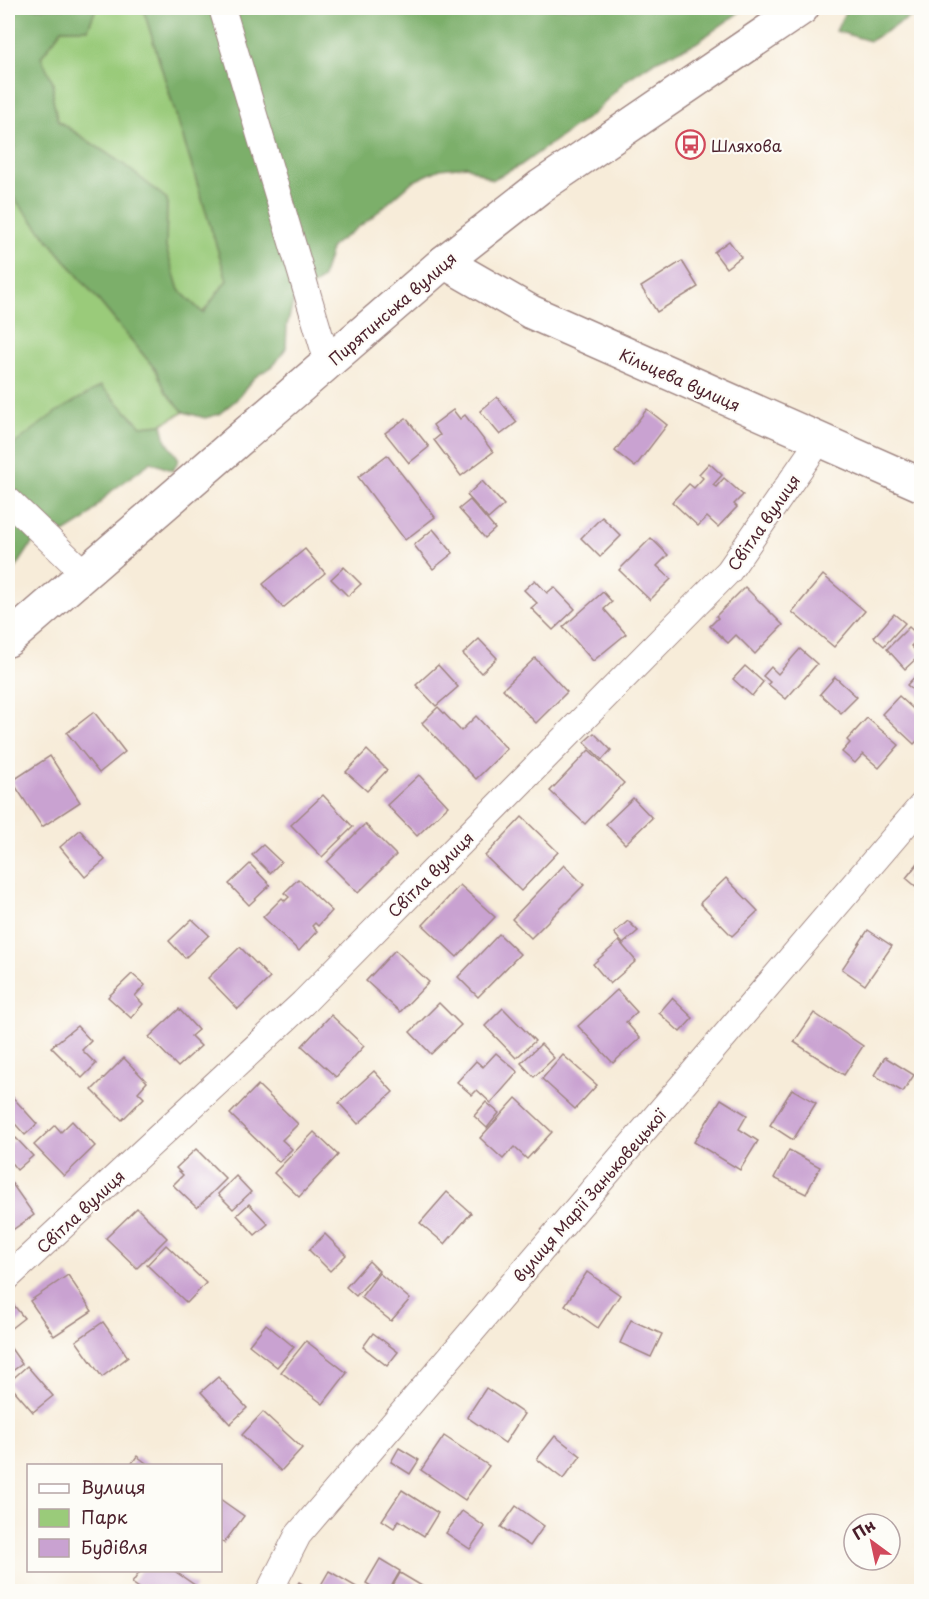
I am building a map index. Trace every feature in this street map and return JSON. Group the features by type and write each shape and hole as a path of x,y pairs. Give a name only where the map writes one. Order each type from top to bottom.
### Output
{"street":[{"path":"222,8 328,363"},
{"name":"Пирятинська вулиця","path":"8,640 444,262 541,186 802,8"},
{"name":"Кільцева вулиця","path":"444,262 531,312 921,485"},
{"name":"Світла вулиця","path":"8,1277 303,1003 729,571 819,441"},
{"path":"8,500 84,573"},
{"name":"вулиця Марії Заньковецької","path":"269,1592 298,1535 921,805"}],"green space":[{"path":"16,8 96,8 88,29 62,29 41,57 53,82 53,100 58,121 123,164 167,199 166,248 179,290 203,313 227,280 143,8 742,8 696,43 655,61 626,80 594,113 521,165 492,180 467,166 440,169 412,182 371,218 332,246 322,279 294,300 287,325 286,348 275,364 254,378 236,400 219,414 205,418 184,412 166,392 156,370 8,191 8,163 15,146 8,143 8,24"},
{"path":"96,8 143,8 227,280 203,313 179,291 166,248 167,199 123,164 58,121 53,100 53,82 41,57 62,29 88,29"},
{"path":"847,8 921,8 922,10 870,41 836,31"},
{"path":"8,191 156,370 166,392 184,412 162,424 141,426 101,386 8,449"},
{"path":"101,386 141,426 162,424 166,441 179,459 173,471 151,462 109,493 85,520 64,533 34,513 8,487 8,449 56,412"},
{"path":"8,508 33,542 16,568 8,575"}],"building":[{"path":"729,241 741,257 726,268 714,252"},
{"path":"682,261 698,287 657,312 641,287"},
{"path":"497,397 517,422 500,435 480,411"},
{"path":"647,409 667,425 635,467 615,451"},
{"path":"453,410 460,419 465,415 493,452 461,476 434,440 440,435 433,425"},
{"path":"406,418 429,447 409,463 385,433"},
{"path":"387,455 435,517 405,540 358,477"},
{"path":"709,463 722,475 713,485 716,487 724,478 743,495 734,504 737,507 718,527 707,517 698,526 672,502 689,484 694,488 703,478 699,474"},
{"path":"482,481 504,505 488,519 467,495"},
{"path":"470,500 495,529 485,538 459,509"},
{"path":"602,517 621,536 600,557 581,538"},
{"path":"433,529 453,553 433,569 414,545"},
{"path":"651,538 668,555 657,566 671,579 650,600 619,570"},
{"path":"305,549 325,573 283,608 263,584"},
{"path":"344,567 361,584 348,596 331,579"},
{"path":"823,575 865,611 834,647 792,612"},
{"path":"535,580 547,593 554,587 575,609 553,630 531,608 537,603 524,590"},
{"path":"745,587 783,625 755,654 736,635 728,643 710,626 718,618 716,616"},
{"path":"603,592 612,602 604,609 626,634 593,661 563,627"},
{"path":"894,614 905,623 884,646 874,637"},
{"path":"909,627 920,637 911,646 920,655 905,669 887,649"},
{"path":"479,639 497,658 481,673 463,654"},
{"path":"800,649 817,664 786,699 768,684 770,682 763,676 771,667 778,674"},
{"path":"535,658 567,692 536,723 503,689"},
{"path":"438,665 458,687 436,706 416,685"},
{"path":"745,666 763,682 752,696 733,679"},
{"path":"922,669 922,698 907,685"},
{"path":"835,677 857,697 841,713 820,694"},
{"path":"899,696 922,717 922,736 914,744 882,714"},
{"path":"438,707 461,731 476,716 507,749 476,779 422,723"},
{"path":"94,712 125,752 99,773 67,733"},
{"path":"867,718 899,745 879,768 863,754 855,763 842,752 850,743 847,740"},
{"path":"594,733 611,750 602,760 584,742"},
{"path":"367,750 387,770 367,791 346,772"},
{"path":"589,750 624,783 585,824 550,791"},
{"path":"50,756 80,802 42,827 12,781"},
{"path":"419,775 448,806 417,836 387,805"},
{"path":"323,795 353,827 322,857 291,825"},
{"path":"633,798 652,818 625,844 606,824"},
{"path":"522,817 558,852 521,891 485,856"},
{"path":"365,824 396,855 358,893 327,862"},
{"path":"80,830 105,860 85,877 60,847"},
{"path":"263,845 281,862 270,873 252,855"},
{"path":"922,858 922,886 919,889 906,878"},
{"path":"250,864 270,885 249,905 229,884"},
{"path":"564,865 584,885 531,938 512,919"},
{"path":"726,878 758,911 732,936 700,903"},
{"path":"298,879 332,911 318,926 315,923 312,926 317,931 299,951 263,917 282,898 285,901 289,897 284,893"},
{"path":"460,885 495,917 457,957 423,925"},
{"path":"192,919 209,935 185,958 169,941"},
{"path":"628,921 638,931 623,944 614,933"},
{"path":"868,930 892,946 865,985 842,969"},
{"path":"499,934 520,954 478,997 458,977"},
{"path":"619,941 636,961 610,984 593,964"},
{"path":"240,947 270,978 238,1009 208,978"},
{"path":"395,950 429,982 400,1012 366,981"},
{"path":"132,974 145,985 135,996 143,1004 131,1018 108,997"},
{"path":"617,990 637,1012 626,1022 640,1038 613,1063 578,1026"},
{"path":"672,998 693,1018 680,1032 659,1013"},
{"path":"439,1003 461,1025 431,1054 410,1032"},
{"path":"503,1008 535,1041 516,1058 485,1026"},
{"path":"179,1009 198,1030 191,1036 201,1046 178,1067 149,1037"},
{"path":"814,1013 863,1046 844,1075 794,1042"},
{"path":"331,1015 364,1046 336,1077 302,1046"},
{"path":"77,1026 91,1041 82,1050 96,1064 82,1078 51,1047"},
{"path":"541,1044 554,1058 534,1077 521,1063"},
{"path":"496,1053 518,1072 491,1103 477,1090 472,1095 457,1082 476,1061 483,1067"},
{"path":"563,1055 597,1085 575,1109 542,1079"},
{"path":"885,1057 914,1075 903,1092 874,1075"},
{"path":"124,1058 147,1082 138,1092 144,1098 122,1120 92,1090"},
{"path":"374,1071 393,1092 358,1124 339,1103"},
{"path":"258,1085 298,1124 282,1140 292,1149 279,1162 230,1114"},
{"path":"792,1089 816,1103 793,1140 770,1125"},
{"path":"8,1092 37,1124 25,1135 8,1116"},
{"path":"516,1098 552,1132 527,1159 514,1147 503,1159 480,1138"},
{"path":"721,1099 747,1115 739,1129 758,1141 740,1170 694,1142"},
{"path":"486,1102 499,1113 487,1128 474,1116"},
{"path":"72,1121 95,1146 64,1176 34,1145 55,1125 61,1132"},
{"path":"314,1132 338,1155 299,1197 274,1173"},
{"path":"16,1138 33,1156 17,1170 8,1159 8,1146"},
{"path":"196,1149 226,1179 197,1208 173,1185 183,1175 176,1168"},
{"path":"789,1150 820,1167 806,1194 774,1178"},
{"path":"236,1176 251,1192 233,1209 218,1194"},
{"path":"8,1178 34,1215 8,1233"},
{"path":"447,1192 471,1213 445,1244 420,1223"},
{"path":"249,1204 268,1224 255,1235 237,1215"},
{"path":"137,1208 167,1238 137,1268 106,1238"},
{"path":"325,1234 346,1255 330,1271 309,1250"},
{"path":"166,1245 206,1283 187,1303 147,1265"},
{"path":"369,1261 379,1271 356,1296 346,1287"},
{"path":"587,1272 620,1295 598,1328 565,1305"},
{"path":"379,1273 410,1299 391,1321 361,1297"},
{"path":"68,1275 92,1311 54,1336 30,1301"},
{"path":"8,1298 24,1318 10,1329 8,1326"},
{"path":"631,1320 662,1334 651,1357 620,1343"},
{"path":"103,1322 128,1357 102,1377 76,1341"},
{"path":"266,1324 294,1347 277,1367 249,1345"},
{"path":"373,1333 398,1352 387,1366 363,1347"},
{"path":"306,1341 347,1373 323,1404 281,1372"},
{"path":"8,1344 22,1364 8,1374"},
{"path":"27,1366 53,1396 33,1412 8,1383"},
{"path":"218,1377 247,1408 230,1424 201,1392"},
{"path":"486,1388 524,1414 505,1443 467,1417"},
{"path":"263,1412 302,1448 281,1471 242,1435"},
{"path":"444,1436 489,1466 465,1500 421,1470"},
{"path":"555,1436 581,1456 563,1479 537,1459"},
{"path":"399,1448 419,1460 410,1474 391,1462"},
{"path":"137,1456 147,1464 131,1464"},
{"path":"402,1490 438,1513 424,1536 399,1520 394,1528 382,1520"},
{"path":"222,1500 244,1516 224,1543 222,1542"},
{"path":"516,1506 544,1526 530,1546 501,1527"},
{"path":"462,1511 485,1527 470,1549 446,1533"},
{"path":"380,1559 400,1571 388,1592 380,1592 366,1583"},
{"path":"329,1571 365,1592 317,1592"},
{"path":"140,1572 176,1572 196,1586 192,1592 145,1592 132,1583"},
{"path":"400,1573 432,1592 389,1592"},
{"path":"299,1582 316,1592 293,1592"}],"place":[{"name":"Шляхова","path":"690,145"}]}
